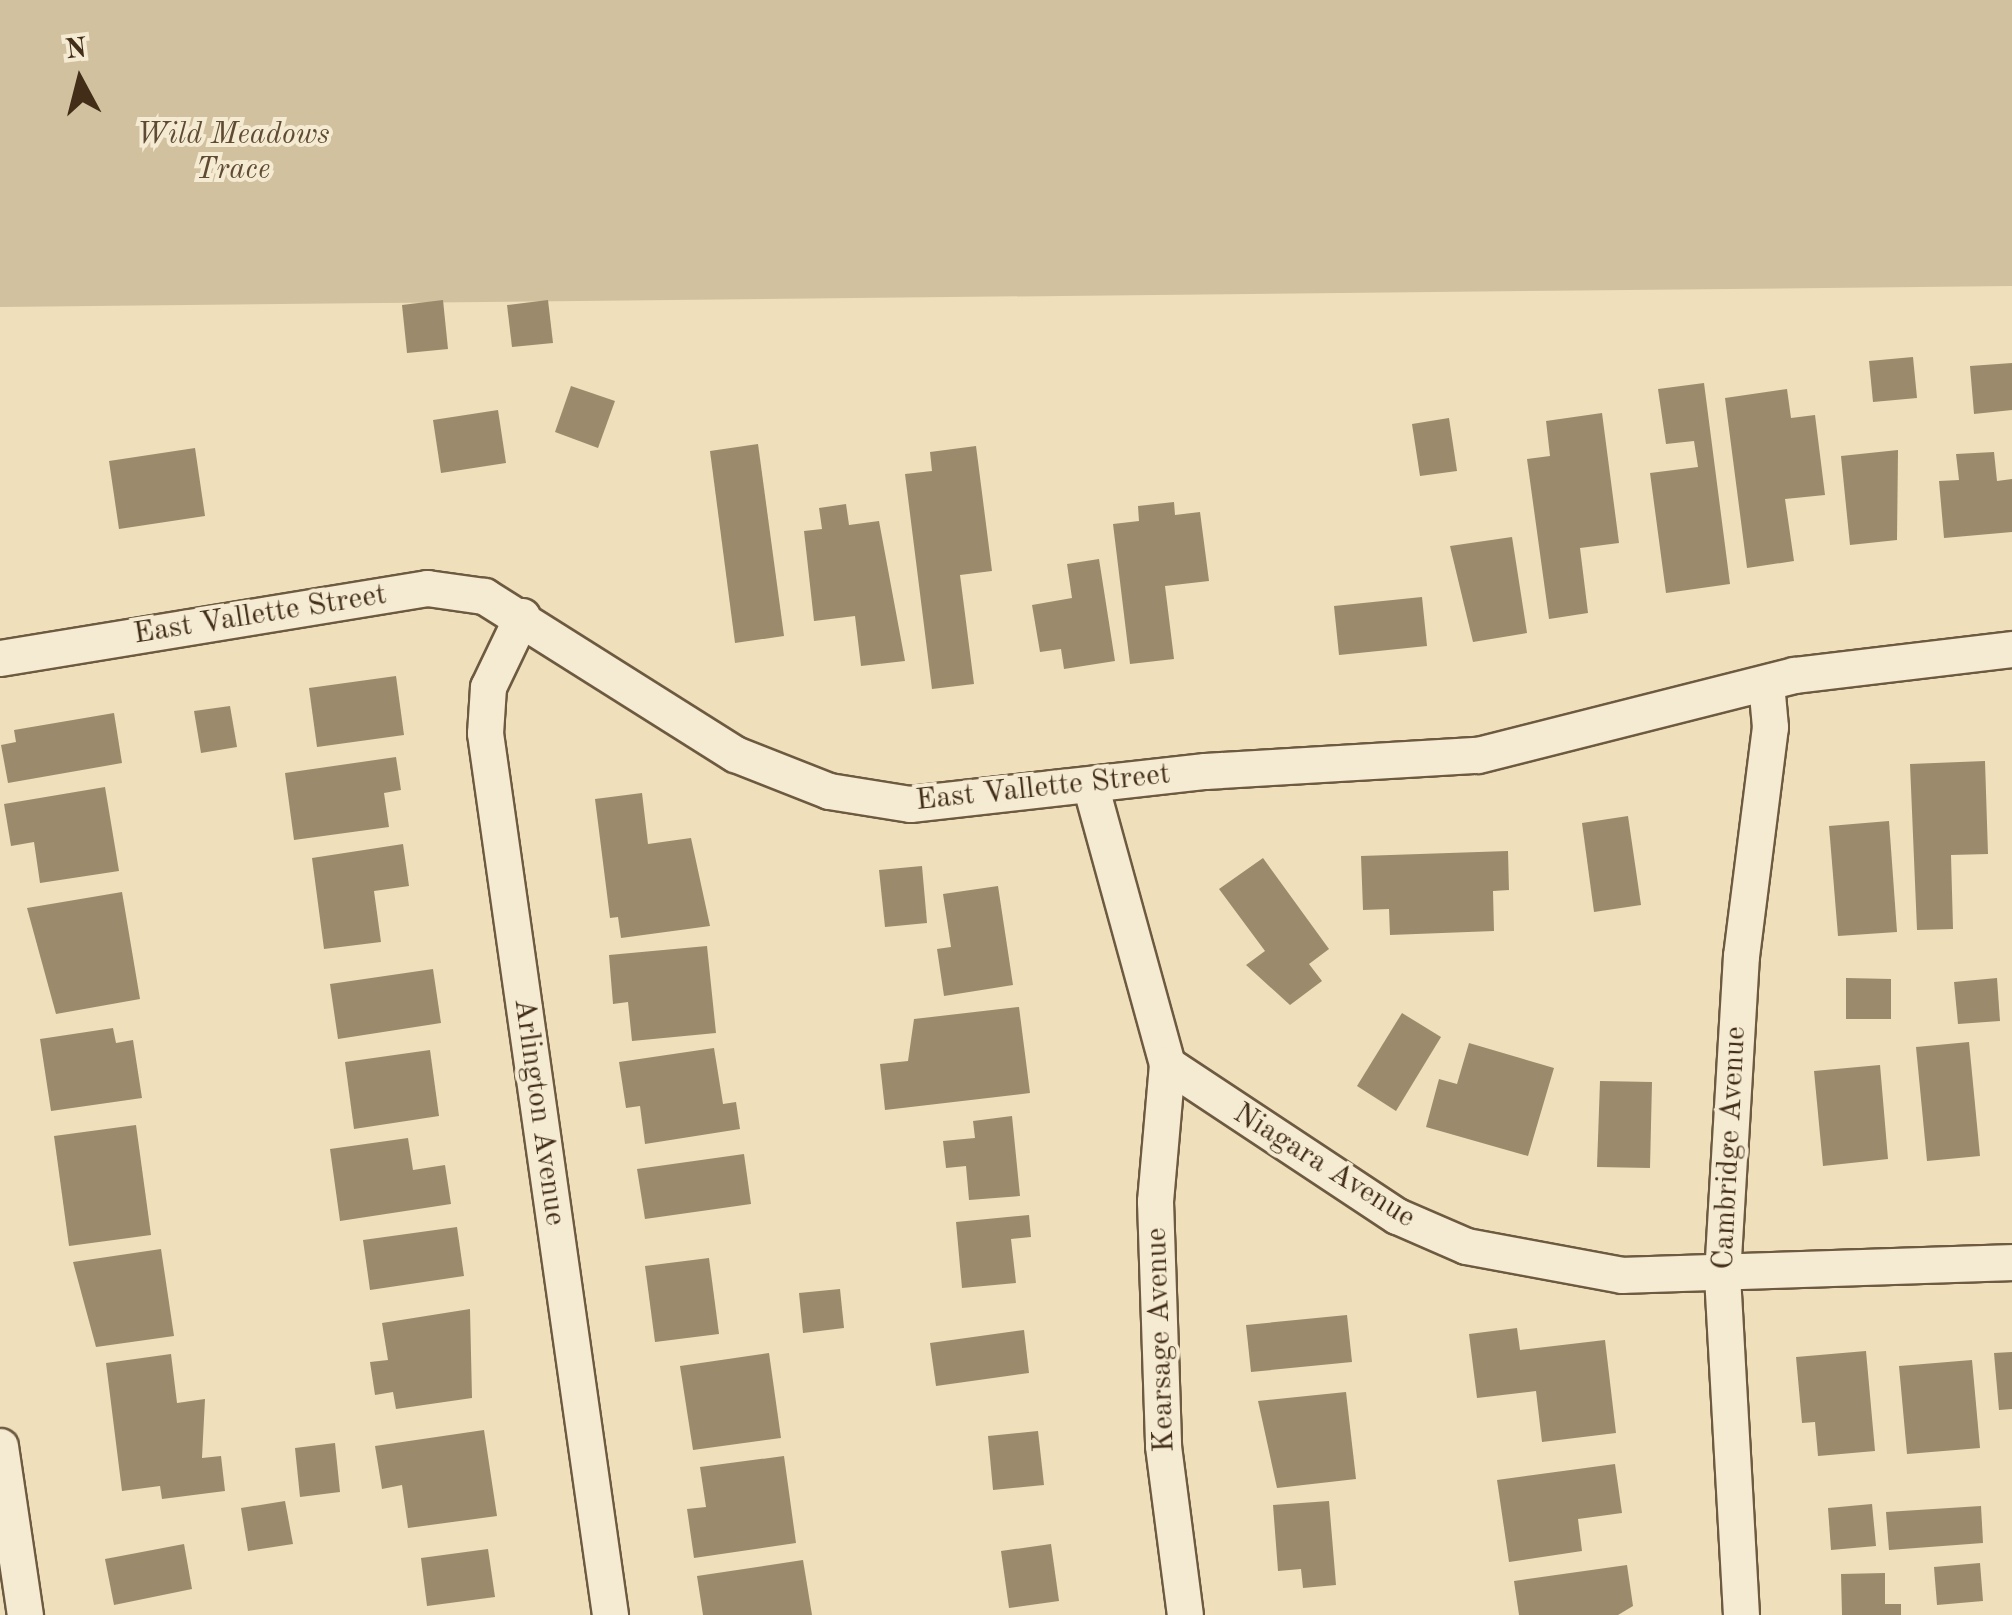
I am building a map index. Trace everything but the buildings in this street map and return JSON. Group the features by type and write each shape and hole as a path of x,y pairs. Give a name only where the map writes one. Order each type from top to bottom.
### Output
{"street":[{"name":"East Vallette Street","path":"0,658 427,588 484,596 522,616 735,754 794,780 910,804 1478,755 1766,683 2012,649"},
{"name":"Arlington Avenue","path":"522,616 488,688 486,734 610,1615"},
{"name":"Cambridge Avenue","path":"1740,1615 1722,1275 1742,956 1770,728 1766,683"},
{"path":"1091,788 1167,1064"},
{"name":"Niagara Avenue","path":"1167,1064 1338,1180 1466,1246 1588,1272 1722,1275 2012,1262"},
{"name":"Kearsage Avenue","path":"1167,1064 1156,1201 1163,1446 1185,1615"},
{"path":"0,1446 25,1615"}],"green space":[{"name":"Wild Meadows Trace","path":"0,0 2012,0 2012,286 0,307"}]}
